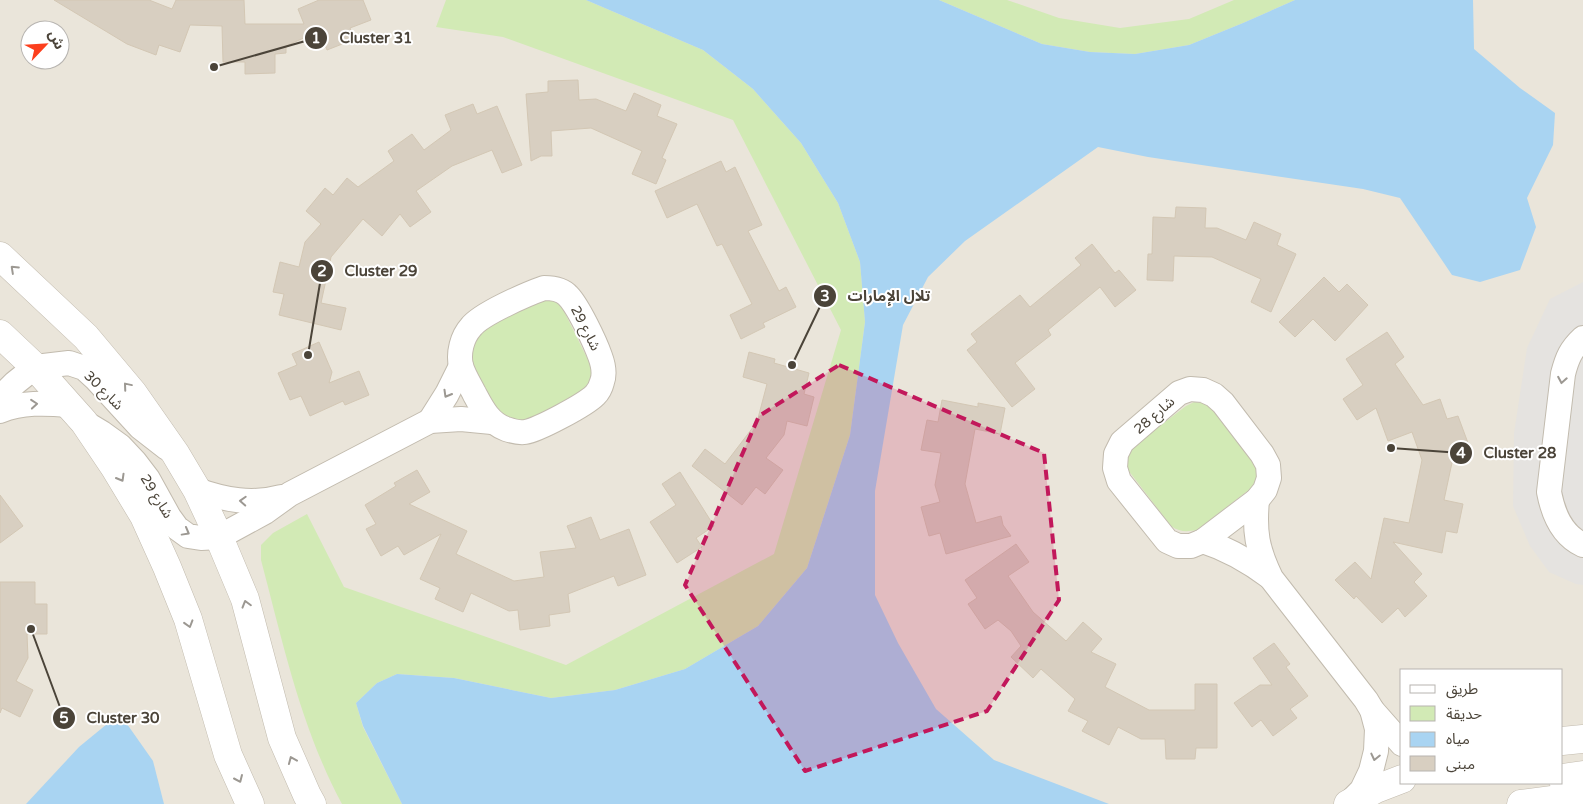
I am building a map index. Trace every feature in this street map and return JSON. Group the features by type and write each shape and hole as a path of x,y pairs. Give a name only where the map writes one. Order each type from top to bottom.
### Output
{"street":[{"path":"0,256 86,337 133,393 175,453 197,490 245,599 282,738 312,804"},
{"name":"شارع 29","path":"197,490 215,497 234,500 272,499 290,494 430,421 461,419 492,422 512,431 524,432 535,430 586,402 596,394 602,383 604,370 601,357 575,305 567,295 556,289 544,288 482,317 471,326 464,338 460,352 461,366 466,379 492,422"},
{"path":"0,334 35,367 76,413 115,468 144,516 168,566 188,619 228,755 250,804"},
{"path":"1583,338 1573,348 1563,374 1549,492 1553,511 1563,528 1577,542 1583,545"},
{"name":"شارع 30","path":"35,367 70,363 84,368 140,428 157,442 175,453"},
{"name":"شارع 29","path":"430,421 447,394 461,366"},
{"path":"0,398 35,367"},
{"name":"شارع 28","path":"1190,389 1203,390 1214,395 1223,403 1262,454 1268,465 1269,478 1265,490 1257,500 1203,541 1191,546 1178,546 1167,541 1118,481 1115,468 1116,454 1122,442 1179,394 1190,389"},
{"path":"0,411 24,405 46,403 76,413"},
{"name":"شارع 29","path":"76,413 120,446 135,462 148,479 169,517 188,536 201,538 219,537 253,520 290,494"},
{"name":"شارع 28","path":"1257,500 1255,520 1257,540 1262,560 1271,578 1372,710 1400,742"},
{"name":"شارع 28","path":"1203,541 1222,547 1239,556 1271,578"},
{"name":"شارع 28","path":"1348,804 1362,790 1371,771 1376,750 1377,729 1372,710"},
{"path":"1563,741 1583,738"},
{"path":"1563,778 1583,776"},
{"path":"1348,804 1376,789 1400,780"},
{"path":"1532,799 1583,796"}],"highlighted area":[{"path":"839,365 1044,453 1059,600 987,711 805,771 685,585 759,416"}],"shaded area":[{"path":"0,0 1583,0 1583,804 0,804"},
{"path":"1583,282 1583,585 1576,584 1549,572 1530,546 1513,506 1514,433 1527,348 1550,299"}],"green space":[{"path":"446,0 586,0 703,50 753,89 801,143 838,203 860,262 865,322 850,435 807,568 758,626 685,669 615,690 551,698 454,678 397,674 377,683 356,703 363,727 402,804 342,804 315,745 294,685 261,560 261,545 273,533 307,514 344,587 566,665 774,554 841,330 733,120 503,37 436,27"},
{"path":"939,0 1007,0 1059,18 1120,28 1189,19 1234,0 1295,0 1189,45 1135,54 1090,52 1042,44"},
{"path":"539,297 557,301 563,309 594,375 584,394 522,424 498,414 468,354 470,336"},
{"path":"1194,402 1205,403 1214,409 1255,464 1257,475 1250,489 1197,530 1183,531 1171,526 1128,470 1127,459 1128,454 1135,445"}],"water":[{"path":"586,0 939,0 1042,44 1090,52 1135,54 1189,45 1295,0 1473,0 1474,49 1520,88 1555,113 1553,145 1527,198 1536,227 1520,270 1480,282 1452,275 1400,198 1363,189 1148,157 1098,147 965,241 928,277 903,325 875,491 875,595 898,643 936,709 994,760 1109,804 402,804 363,726 356,703 377,683 397,674 454,678 551,698 615,690 685,669 758,626 807,568 850,435 865,322 860,262 838,203 801,143 753,89 703,50"},
{"path":"107,724 127,724 153,761 164,804 26,804 79,747"}],"building":[{"path":"54,0 149,0 172,9 176,0 244,0 245,24 304,24 298,9 319,0 363,0 371,20 350,28 355,39 327,50 319,31 286,46 286,53 275,54 275,73 245,74 245,62 223,62 222,26 190,25 180,52 159,45 156,55 127,44"},
{"path":"578,80 579,100 596,99 626,111 634,93 661,105 657,116 677,124 662,158 666,160 656,184 632,174 642,151 591,128 551,131 552,156 541,156 531,161 526,94 548,92 548,81"},
{"path":"473,104 477,114 497,106 522,165 502,173 492,150 452,166 416,191 431,212 410,227 400,214 382,236 363,219 331,257 321,303 346,308 341,330 279,315 284,294 273,292 280,262 299,267 305,242 321,224 306,211 325,188 333,195 347,178 358,187 394,161 388,151 412,134 424,150 451,130 445,115"},
{"path":"721,161 726,172 735,167 762,225 748,231 779,291 786,287 796,307 763,323 765,327 741,339 730,315 752,304 722,244 717,246 697,204 667,218 655,191"},
{"path":"1176,207 1206,208 1205,228 1217,228 1246,240 1254,222 1281,234 1277,245 1296,254 1271,312 1251,302 1261,279 1212,257 1174,256 1173,281 1147,280 1148,254 1152,254 1153,217 1175,218"},
{"path":"1092,244 1115,273 1119,270 1136,290 1115,307 1100,287 1048,330 1051,335 1015,363 1035,389 1012,407 967,350 977,342 971,334 1020,295 1030,307 1081,265 1075,258"},
{"path":"1324,277 1339,292 1347,284 1368,305 1335,341 1313,319 1295,337 1279,322"},
{"path":"1387,332 1404,357 1395,364 1423,405 1440,399 1447,419 1458,416 1468,443 1450,451 1453,458 1444,500 1463,504 1457,533 1446,531 1442,553 1393,542 1422,574 1414,582 1427,596 1405,617 1398,608 1382,623 1356,596 1354,599 1335,580 1355,562 1371,579 1384,518 1409,523 1422,460 1412,432 1388,441 1376,408 1357,420 1343,399 1363,385 1346,359"},
{"path":"319,342 332,372 329,383 359,371 369,395 345,405 343,401 310,416 301,396 290,400 278,373 297,365 292,354"},
{"path":"749,352 775,359 774,363 809,373 804,394 814,397 807,426 787,421 784,435 766,458 783,470 765,494 756,487 742,505 692,466 705,449 725,464 757,422 767,384 743,377"},
{"path":"942,400 978,407 978,403 1005,408 1000,434 975,429 965,484 976,523 1001,516 1003,525 1011,536 946,554 940,533 929,536 921,507 940,502 935,485 941,453 921,450 927,420 938,422"},
{"path":"417,470 430,492 409,504 467,531 456,554 514,581 544,577 540,552 576,548 567,526 591,517 600,540 629,529 646,575 618,586 614,576 568,594 570,612 549,615 550,626 520,630 518,610 509,611 471,593 463,612 435,599 440,588 420,579 441,534 404,555 398,546 381,556 366,529 376,524 365,505 396,486 394,483"},
{"path":"680,472 714,526 696,538 702,547 677,563 650,522 676,505 662,484"},
{"path":"0,495 23,526 0,543"},
{"path":"1016,544 1029,562 1008,576 1033,612 1066,641 1083,622 1102,639 1091,652 1116,664 1105,687 1149,710 1195,710 1195,684 1217,684 1217,748 1196,748 1195,759 1166,759 1165,739 1141,739 1118,727 1109,745 1082,731 1088,721 1068,711 1075,699 1041,669 1033,678 1011,657 1021,646 1011,631 998,620 985,629 968,604 977,598 965,580"},
{"path":"0,582 35,582 35,604 47,604 47,634 27,634 28,658 16,681 33,690 20,717 2,708 0,713"},
{"path":"1274,643 1290,664 1286,667 1308,696 1290,709 1297,718 1273,736 1261,720 1252,727 1234,703 1260,685 1272,685 1253,658"}],"place":[{"name":"Cluster 31","path":"214,67"},
{"name":"Cluster 29","path":"308,355"},
{"name":"تلال الإمارات","path":"792,365"},
{"name":"Cluster 28","path":"1391,448"},
{"name":"Cluster 30","path":"31,629"}]}
